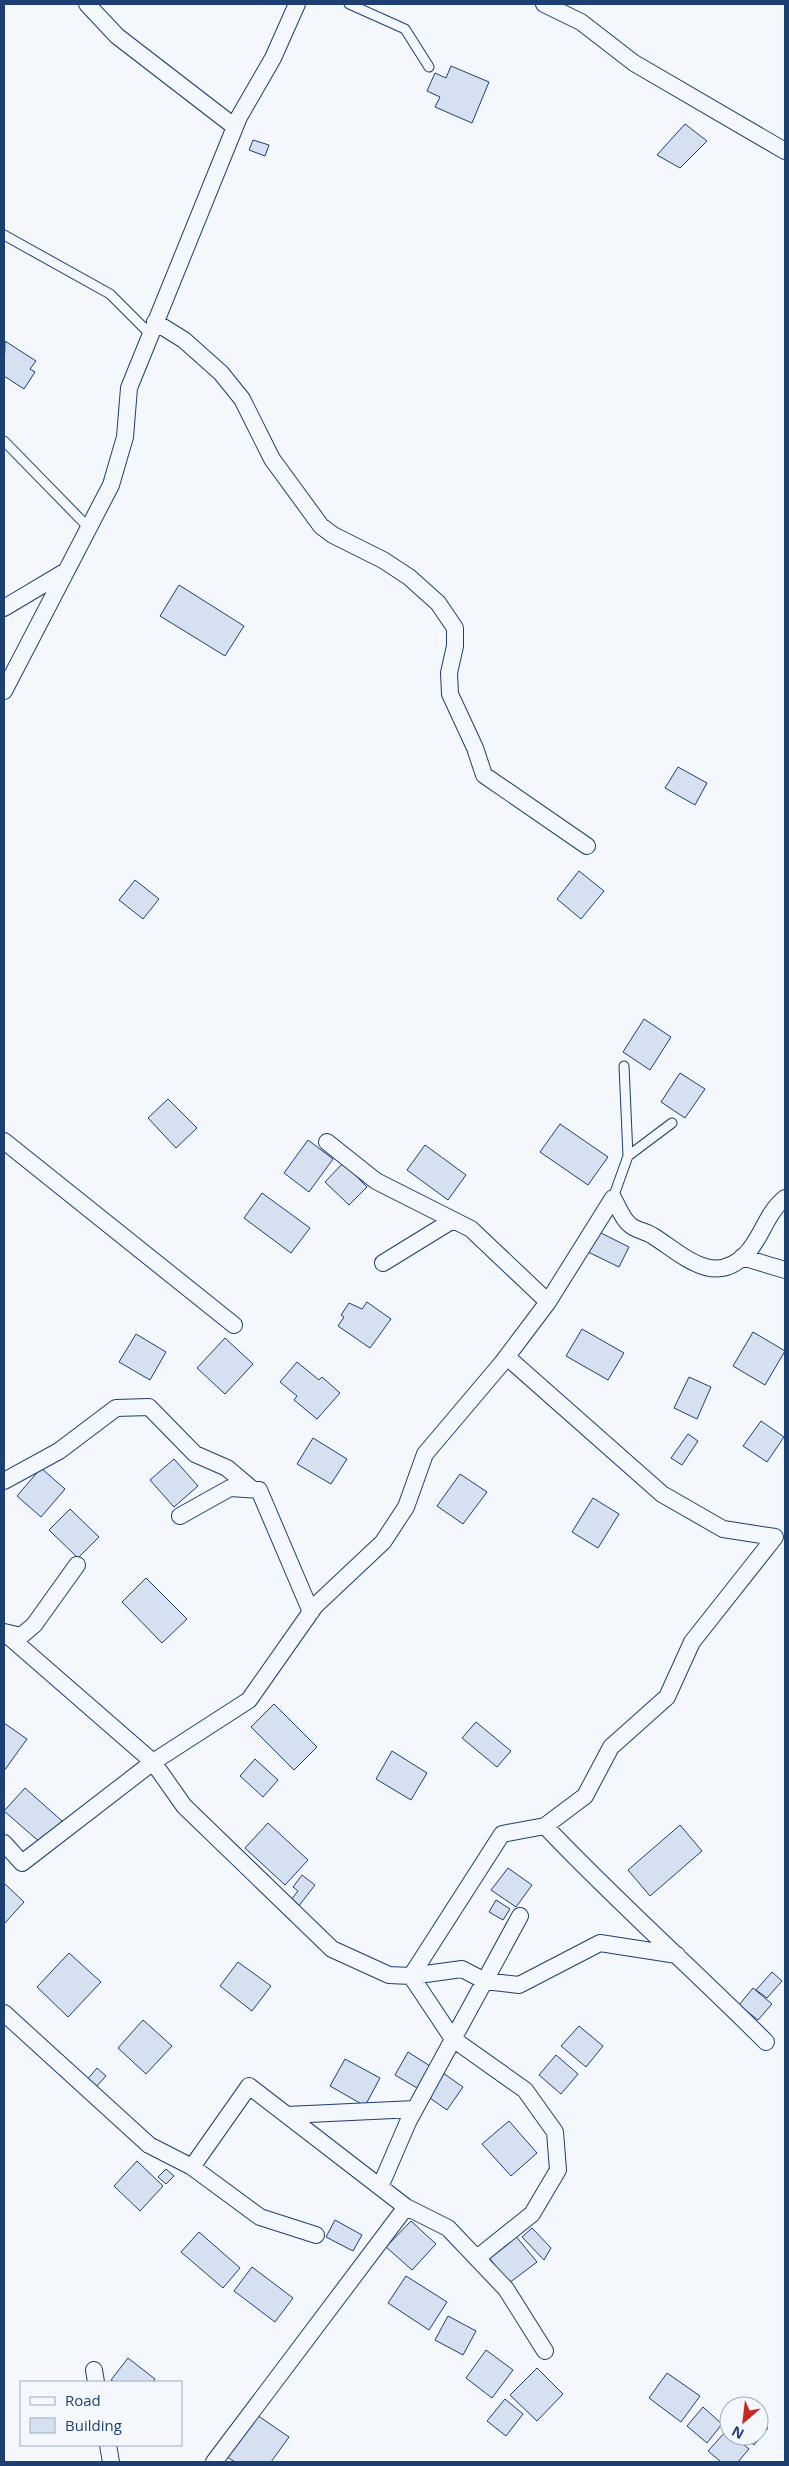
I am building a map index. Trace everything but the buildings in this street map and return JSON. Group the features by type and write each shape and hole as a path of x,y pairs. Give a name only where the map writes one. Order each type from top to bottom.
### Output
{"street":[{"path":"87,4 117,36 235,127"},
{"path":"4,691 111,485 125,437 130,388 153,328 235,127 273,58 297,4"},
{"path":"544,4 581,22 634,63 785,151"},
{"path":"153,328 184,340 221,373 242,399 272,459 321,526 333,535 383,560 409,577 438,603 455,628 456,646 449,673 450,694 484,774 588,846"},
{"path":"4,608 67,571"},
{"path":"4,1141 234,1325"},
{"path":"327,1142 376,1181 471,1229 548,1302"},
{"path":"4,1843 22,1863 153,1762 249,1700 311,1612 383,1542 406,1507 425,1454 506,1357 548,1302 613,1198 629,1225 648,1233 696,1265 713,1269 728,1268 742,1257 776,1206 785,1198"},
{"path":"383,1263 453,1220"},
{"path":"742,1257 785,1270"},
{"path":"411,1976 502,1834 545,1826 586,1796 610,1747 667,1697 692,1642 775,1537 723,1529 662,1494 506,1357"},
{"path":"4,1481 59,1452 116,1408 149,1408 195,1454 227,1468 252,1489"},
{"path":"180,1516 230,1488 259,1490 311,1612"},
{"path":"5,1633 21,1636 34,1625 77,1564"},
{"path":"5,1633 153,1762 184,1806 332,1949 389,1975 411,1976 462,1969 486,1980 519,1985 600,1943 677,1955"},
{"path":"545,1826 598,1882 677,1955 766,2042"},
{"path":"380,2187 390,2160 415,2109 520,1916"},
{"path":"411,1976 453,2039 524,2090 555,2132 558,2170 532,2214 476,2258"},
{"path":"4,2013 149,2145 192,2167 260,2218 316,2235"},
{"path":"192,2167 249,2086 406,2207 448,2228 506,2289 545,2351"},
{"path":"287,2115 415,2109"},
{"path":"214,2462 406,2207"},
{"path":"108,2446 111,2462"}],"lane":[{"path":"349,4 405,29 429,67"},
{"path":"4,235 110,294 153,328"},
{"path":"4,441 89,528"},
{"path":"613,1198 628,1156 624,1066"},
{"path":"628,1156 672,1124"}]}
